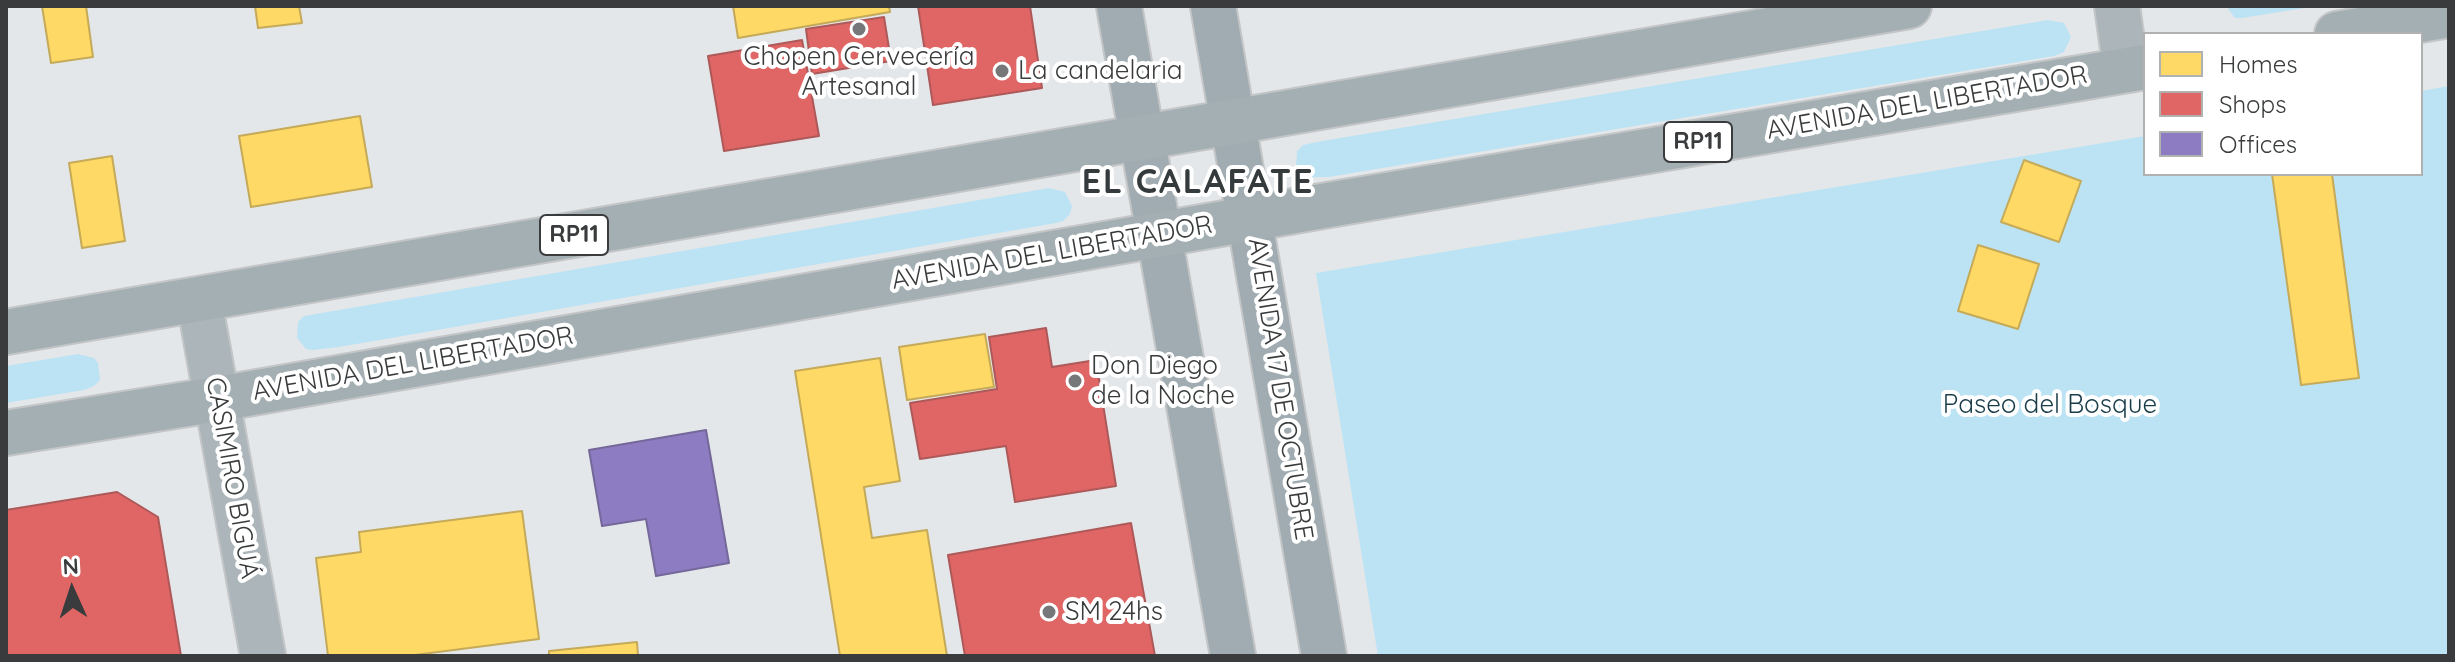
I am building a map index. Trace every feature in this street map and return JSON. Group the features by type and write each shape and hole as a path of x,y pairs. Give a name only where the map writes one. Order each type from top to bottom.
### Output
{"main road":[{"path":"1119,6 1233,656"},
{"name":"AVENIDA 17 DE OCTUBRE","path":"1213,6 1324,656"},
{"name":"RP11","path":"6,332 1909,6"},
{"path":"2349,32 2449,15"},
{"name":"AVENIDA DEL LIBERTADOR","path":"6,433 2135,68"}],"street":[{"path":"2117,6 2135,68"},
{"name":"CASIMIRO BIGUÁ","path":"199,300 263,656"}],"green space":[{"path":"2226,6 2317,6 2235,18"},
{"path":"2048,20 2064,23 2071,37 2064,52 2054,56 1329,177 1304,177 1296,167 1297,151 1303,145 1322,141"},
{"name":"Paseo del Bosque","path":"2449,86 2449,656 1378,656 1316,273 2143,136 2143,176 2423,176 2423,91"},
{"path":"1049,188 1065,192 1072,206 1070,214 1063,221 339,347 306,349 297,338 298,322 304,316"},
{"path":"78,354 94,358 98,363 100,380 94,386 6,403 6,366"}],"building: Homes":[{"path":"42,6 86,6 93,57 51,63"},
{"path":"255,6 299,6 302,23 258,28"},
{"path":"733,6 889,6 890,12 738,38"},
{"path":"360,116 372,187 251,207 239,136"},
{"path":"112,156 125,241 82,248 69,163"},
{"path":"2024,160 2081,181 2059,242 2001,222"},
{"path":"2272,176 2332,176 2359,378 2301,385"},
{"path":"1978,245 2039,264 2018,329 1958,311"},
{"path":"985,334 994,387 907,400 899,347"},
{"path":"880,358 900,481 864,487 872,538 927,530 947,656 840,656 795,371"},
{"path":"522,511 539,639 407,656 328,656 316,558 361,552 359,532"},
{"path":"637,642 638,656 549,656 549,651"}],"building: Shops":[{"path":"918,6 1030,6 1042,88 933,105"},
{"path":"884,17 891,61 812,74 806,29"},
{"path":"802,40 819,136 724,151 708,56"},
{"path":"1046,328 1052,367 1096,360 1116,486 1015,502 1006,446 920,459 910,403 997,389 989,337"},
{"path":"117,492 158,517 181,656 6,656 6,510"},
{"path":"1131,523 1155,656 965,656 948,555"}],"building: Offices":[{"path":"706,430 729,563 656,576 646,519 602,526 589,450"}],"place":[{"name":"Chopen Cervecería Artesanal","path":"859,29"},
{"name":"La candelaria","path":"1002,71"},
{"name":"Don Diego de la Noche","path":"1075,381"},
{"name":"SM 24hs","path":"1049,612"}],"district":[{"name":"EL CALAFATE","path":"1198,183"}]}
